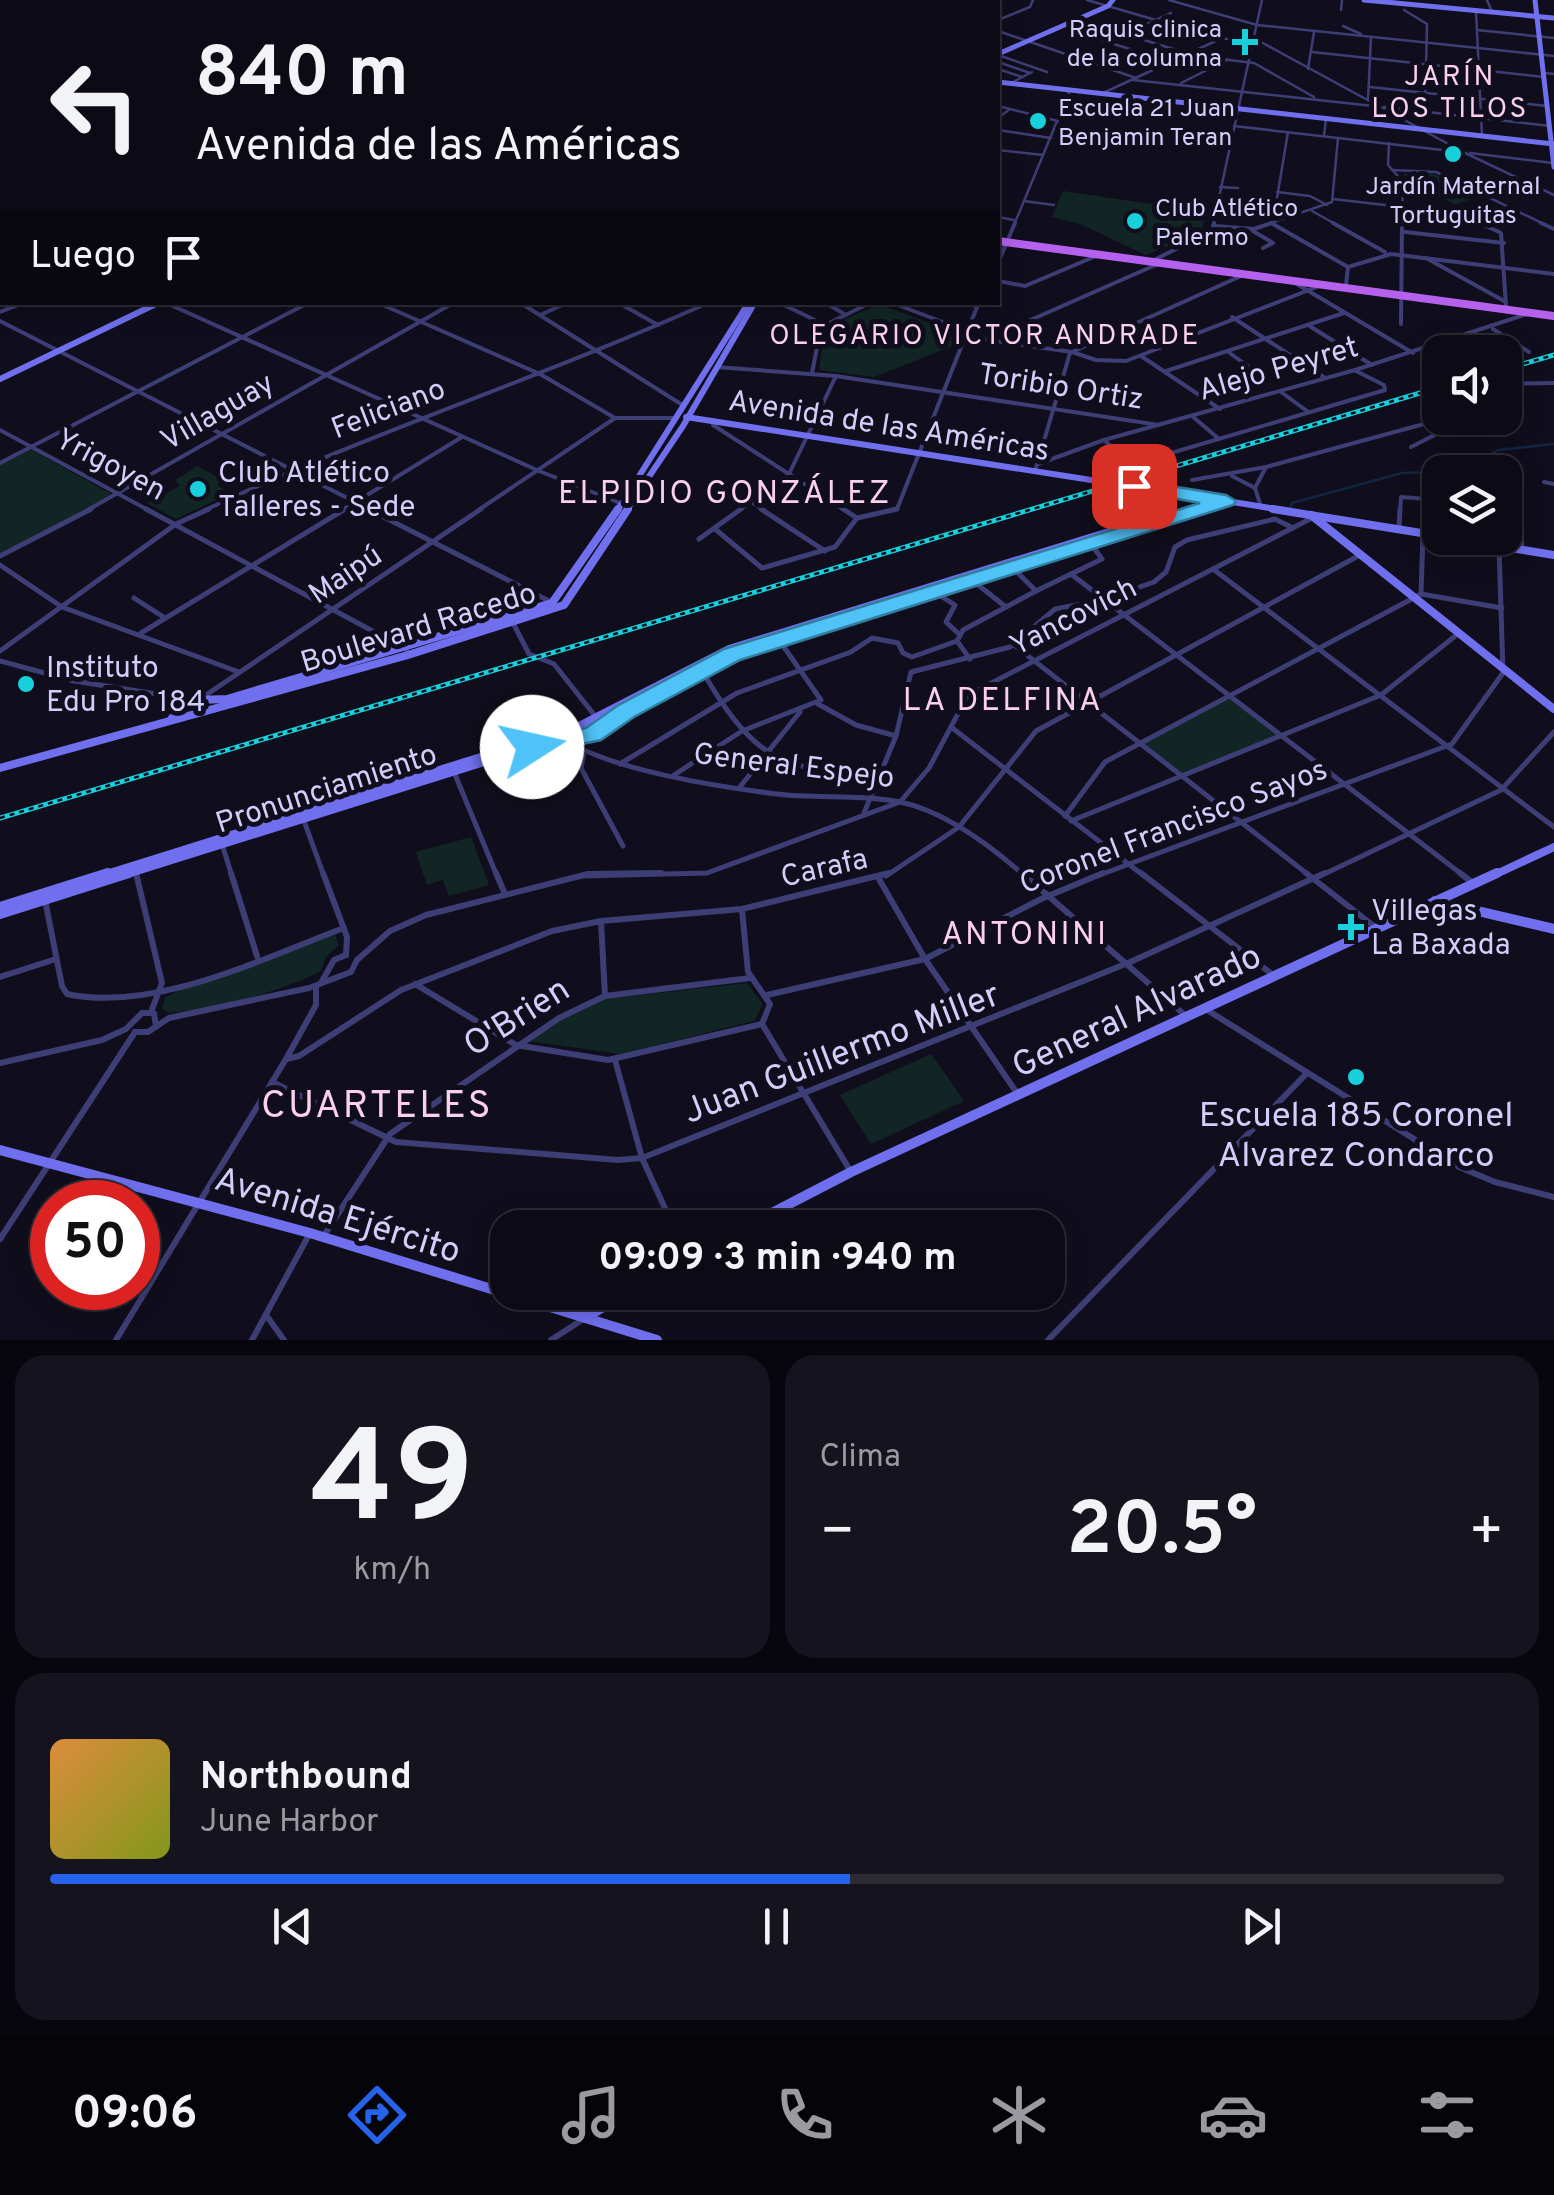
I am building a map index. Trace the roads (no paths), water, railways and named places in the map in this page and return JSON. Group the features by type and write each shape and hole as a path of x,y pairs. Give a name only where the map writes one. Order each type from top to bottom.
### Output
{"main road":[{"path":"1002,240 1294,280"},
{"path":"1002,240 1323,284 1506,304 1554,314"},
{"path":"1323,284 1554,314"}],"street":[{"path":"1000,19 1030,8 1033,0"},
{"path":"1087,0 1109,2 1222,38 1254,41 1463,152 1554,195"},
{"path":"1170,0 1257,25 1554,56"},
{"path":"1014,343 1022,325 1032,318 1207,237 1214,226 1262,0"},
{"path":"1340,10 1342,0"},
{"path":"1364,0 1554,18"},
{"path":"1487,0 1492,12"},
{"path":"1234,126 1554,165 1535,0"},
{"path":"1024,40 1109,2"},
{"path":"1000,52 1109,2"},
{"path":"1404,4 1427,24 1425,112"},
{"path":"1476,11 1482,136"},
{"path":"1142,26 1171,13"},
{"path":"1076,19 1188,54 1250,62 1316,100"},
{"path":"1344,26 1364,36"},
{"path":"1477,30 1554,38"},
{"path":"1308,68 1314,31"},
{"path":"1000,32 1135,79 1551,128"},
{"path":"1118,32 1101,40 1171,62"},
{"path":"1368,100 1371,37"},
{"path":"1102,94 1222,38"},
{"path":"1312,52 1554,74"},
{"path":"1000,54 1047,72"},
{"path":"1180,85 1227,60"},
{"path":"1000,63 1030,73"},
{"path":"1012,83 1039,69"},
{"path":"1000,70 1022,77"},
{"path":"1000,82 1553,144"},
{"path":"1370,86 1547,106"},
{"path":"1545,88 1554,89"},
{"path":"1002,240 1024,201 1070,90"},
{"path":"1000,106 1058,120"},
{"path":"1000,116 1010,109"},
{"path":"1324,136 1326,119"},
{"path":"1000,130 1051,138"},
{"path":"1278,221 1274,218 1288,132"},
{"path":"1250,230 1327,205 1333,199 1338,138"},
{"path":"1389,144 1388,165 1403,182 1402,324"},
{"path":"1000,150 1043,155"},
{"path":"1392,170 1436,172 1554,230"},
{"path":"1220,187 1238,188"},
{"path":"1278,192 1310,196 1327,205"},
{"path":"1333,199 1462,214 1501,233 1506,304 1426,258"},
{"path":"1024,201 1054,205"},
{"path":"1312,210 1388,254"},
{"path":"1000,217 1015,220"},
{"path":"1271,223 1348,267 1388,254 1554,274"},
{"path":"1214,226 1250,230 1274,243 1262,248"},
{"path":"1405,232 1504,243"},
{"path":"1000,282 1023,286 1099,255"},
{"path":"1346,285 1348,267"},
{"path":"1036,467 1072,352 1244,274"},
{"path":"1294,280 1412,353"},
{"path":"897,305 967,334 1113,362 1141,356 1323,284"},
{"path":"0,380 156,305"},
{"path":"169,305 625,506"},
{"path":"0,463 304,305"},
{"path":"384,305 540,374 615,418 676,418"},
{"name":"Villaguay","path":"0,556 116,495 450,305"},
{"path":"524,305 689,412"},
{"path":"539,315 563,305"},
{"path":"622,305 658,326"},
{"name":"Feliciano","path":"0,651 176,524 291,470 598,352 701,305"},
{"name":"Boulevard Racedo","path":"0,768 169,720 198,705 407,652 556,605 689,412 750,305"},
{"name":"Boulevard Racedo","path":"625,506 676,418 689,412 750,305"},
{"path":"784,305 824,325"},
{"path":"830,305 846,314"},
{"path":"812,373 820,329 866,305"},
{"path":"715,529 759,568 825,551 839,544 857,518 897,509 978,305"},
{"path":"1166,371 1344,312"},
{"name":"Alejo Peyret","path":"1036,467 1104,440 1356,370 1530,313"},
{"path":"1232,317 1326,378"},
{"path":"0,321 556,605"},
{"path":"1308,325 1372,365"},
{"path":"1492,328 1528,352"},
{"path":"1227,351 1249,367"},
{"path":"1141,356 1220,409"},
{"name":"Toribio Ortiz","path":"716,367 836,376 1160,425"},
{"path":"1104,440 1133,464 1385,390 1356,370"},
{"path":"699,539 789,474 836,376"},
{"path":"1522,384 1554,383"},
{"path":"1279,391 1307,411"},
{"name":"Avenida de las Américas","path":"689,412 712,419 1036,467 1104,482 1422,534"},
{"path":"1192,416 1219,439"},
{"name":"Maipú","path":"198,705 239,672 615,418"},
{"path":"712,419 714,425 857,518"},
{"path":"1192,480 1266,468 1422,423"},
{"name":"Yrigoyen","path":"0,430 407,652"},
{"path":"1411,447 1441,435"},
{"path":"142,633 462,437"},
{"path":"1255,488 1266,468"},
{"path":"1230,475 1255,488 1262,507"},
{"path":"1544,482 1554,484"},
{"path":"1190,507 1192,496"},
{"path":"1399,530 1401,497 1422,499"},
{"name":"Pronunciamiento","path":"599,723 729,649 1213,499"},
{"name":"Pronunciamiento","path":"0,910 135,872 561,736 599,723 701,669 780,640 1226,501"},
{"path":"752,502 825,551"},
{"path":"1312,516 1418,596 1554,709"},
{"name":"Yancovich","path":"900,802 929,768 968,695 1312,516"},
{"path":"862,815 872,800 896,736 908,674 1014,645 1049,612 1104,600 1160,578 1177,546 1190,539 1275,519 1293,528"},
{"path":"620,764 720,702 851,652 872,638 894,641 912,657 958,638 1006,607 1102,559 1090,543"},
{"path":"1418,596 1422,546"},
{"path":"1522,550 1554,554"},
{"name":"Carafa","path":"286,1059 299,1056 383,1000 415,984 537,936 601,921 742,909 879,879 959,828 1036,731 1360,554"},
{"path":"1449,746 1504,669 1499,555"},
{"path":"0,565 62,607 142,633 239,672"},
{"path":"1012,567 1036,591"},
{"path":"1214,569 1554,827"},
{"path":"1071,574 1472,883"},
{"path":"971,580 1006,607"},
{"path":"934,592 956,604 946,622 970,659"},
{"path":"1068,818 1100,766 1418,596 1502,608"},
{"path":"134,598 166,618"},
{"path":"511,620 529,654 553,662 599,723"},
{"path":"1068,818 1381,695 1460,633"},
{"path":"780,640 819,702 856,725 896,736"},
{"path":"1014,645 1377,928"},
{"path":"0,661 74,682 198,705"},
{"path":"701,669 720,702 765,752 806,769 837,769"},
{"path":"674,775 742,730 819,702"},
{"path":"739,788 803,709"},
{"path":"951,727 1274,976"},
{"name":"Juan Guillermo Miller","path":"272,1082 385,1139 618,1160 642,1158 1128,964 1313,879 1504,788 1554,732"},
{"name":"Pronunciamiento","path":"0,910 561,736"},
{"name":"General Espejo","path":"561,736 584,753 620,764 739,788 900,802 959,828 999,853 1186,1016"},
{"name":"Coronel Francisco Sayos","path":"767,996 925,959 1048,896 1449,746"},
{"path":"584,753 580,768 624,846"},
{"path":"453,771 504,894"},
{"path":"0,1062 42,1056 133,1030 144,1033 169,1018 318,986 354,970 356,960 373,944 411,920 588,874 707,873 900,802"},
{"path":"304,818 344,928 346,955"},
{"path":"222,844 257,957"},
{"name":"General Alvarado","path":"778,1210 851,1172 1554,846"},
{"path":"135,872 162,983 150,1012"},
{"path":"879,879 925,959 1018,1095"},
{"path":"44,900 62,986 73,997 87,999 159,992 344,928"},
{"path":"1435,902 1554,929"},
{"path":"415,984 516,1045 615,1060 762,1024 769,1011 767,996 750,978 742,909"},
{"path":"601,921 605,996"},
{"path":"116,1340 286,1059 316,1005 318,986 334,960 346,955 356,960"},
{"path":"0,978 56,959"},
{"path":"332,966 341,975"},
{"name":"O'Brien","path":"324,1237 385,1139 516,1045 605,996 750,978"},
{"path":"1204,1008 1468,1172 1554,1197"},
{"path":"150,1012 158,1019 156,1026"},
{"path":"0,1238 133,1030 138,1014 150,1012"},
{"path":"762,1024 851,1172"},
{"path":"615,1060 642,1158 666,1210"},
{"path":"1048,1340 1308,1073"},
{"name":"Avenida Ejército","path":"0,1150 310,1232 657,1340"},
{"path":"252,1340 310,1232"},
{"path":"551,1340 598,1310"},
{"path":"266,1315 284,1340"}],"waterway":[{"path":"1289,511 1292,503 1402,473 1462,471 1498,450 1554,444"}],"railway":[{"path":"1522,364 1554,355"},
{"path":"0,818 1422,392"}],"place":[{"name":"Raquis clinica de la columna","path":"1245,42"},
{"name":"Escuela 21 Juan Benjamin Teran","path":"1038,121"},
{"name":"Jardín Maternal Tortuguitas","path":"1453,154"},
{"name":"Club Atlético Palermo","path":"1135,221"},
{"name":"Club Atlético Talleres - Sede","path":"198,489"},
{"name":"Instituto Edu Pro 184","path":"26,684"},
{"name":"Villegas La Baxada","path":"1351,927"},
{"name":"Escuela 185 Coronel Alvarez Condarco","path":"1356,1077"}],"district":[{"name":"JARÍN LOS TILOS","path":"1450,91"},
{"name":"OLEGARIO VICTOR ANDRADE","path":"985,334"},
{"name":"ELPIDIO GONZÁLEZ","path":"725,492"},
{"name":"LA DELFINA","path":"1003,699"},
{"name":"ANTONINI","path":"1025,933"},
{"name":"CUARTELES","path":"377,1104"}]}
